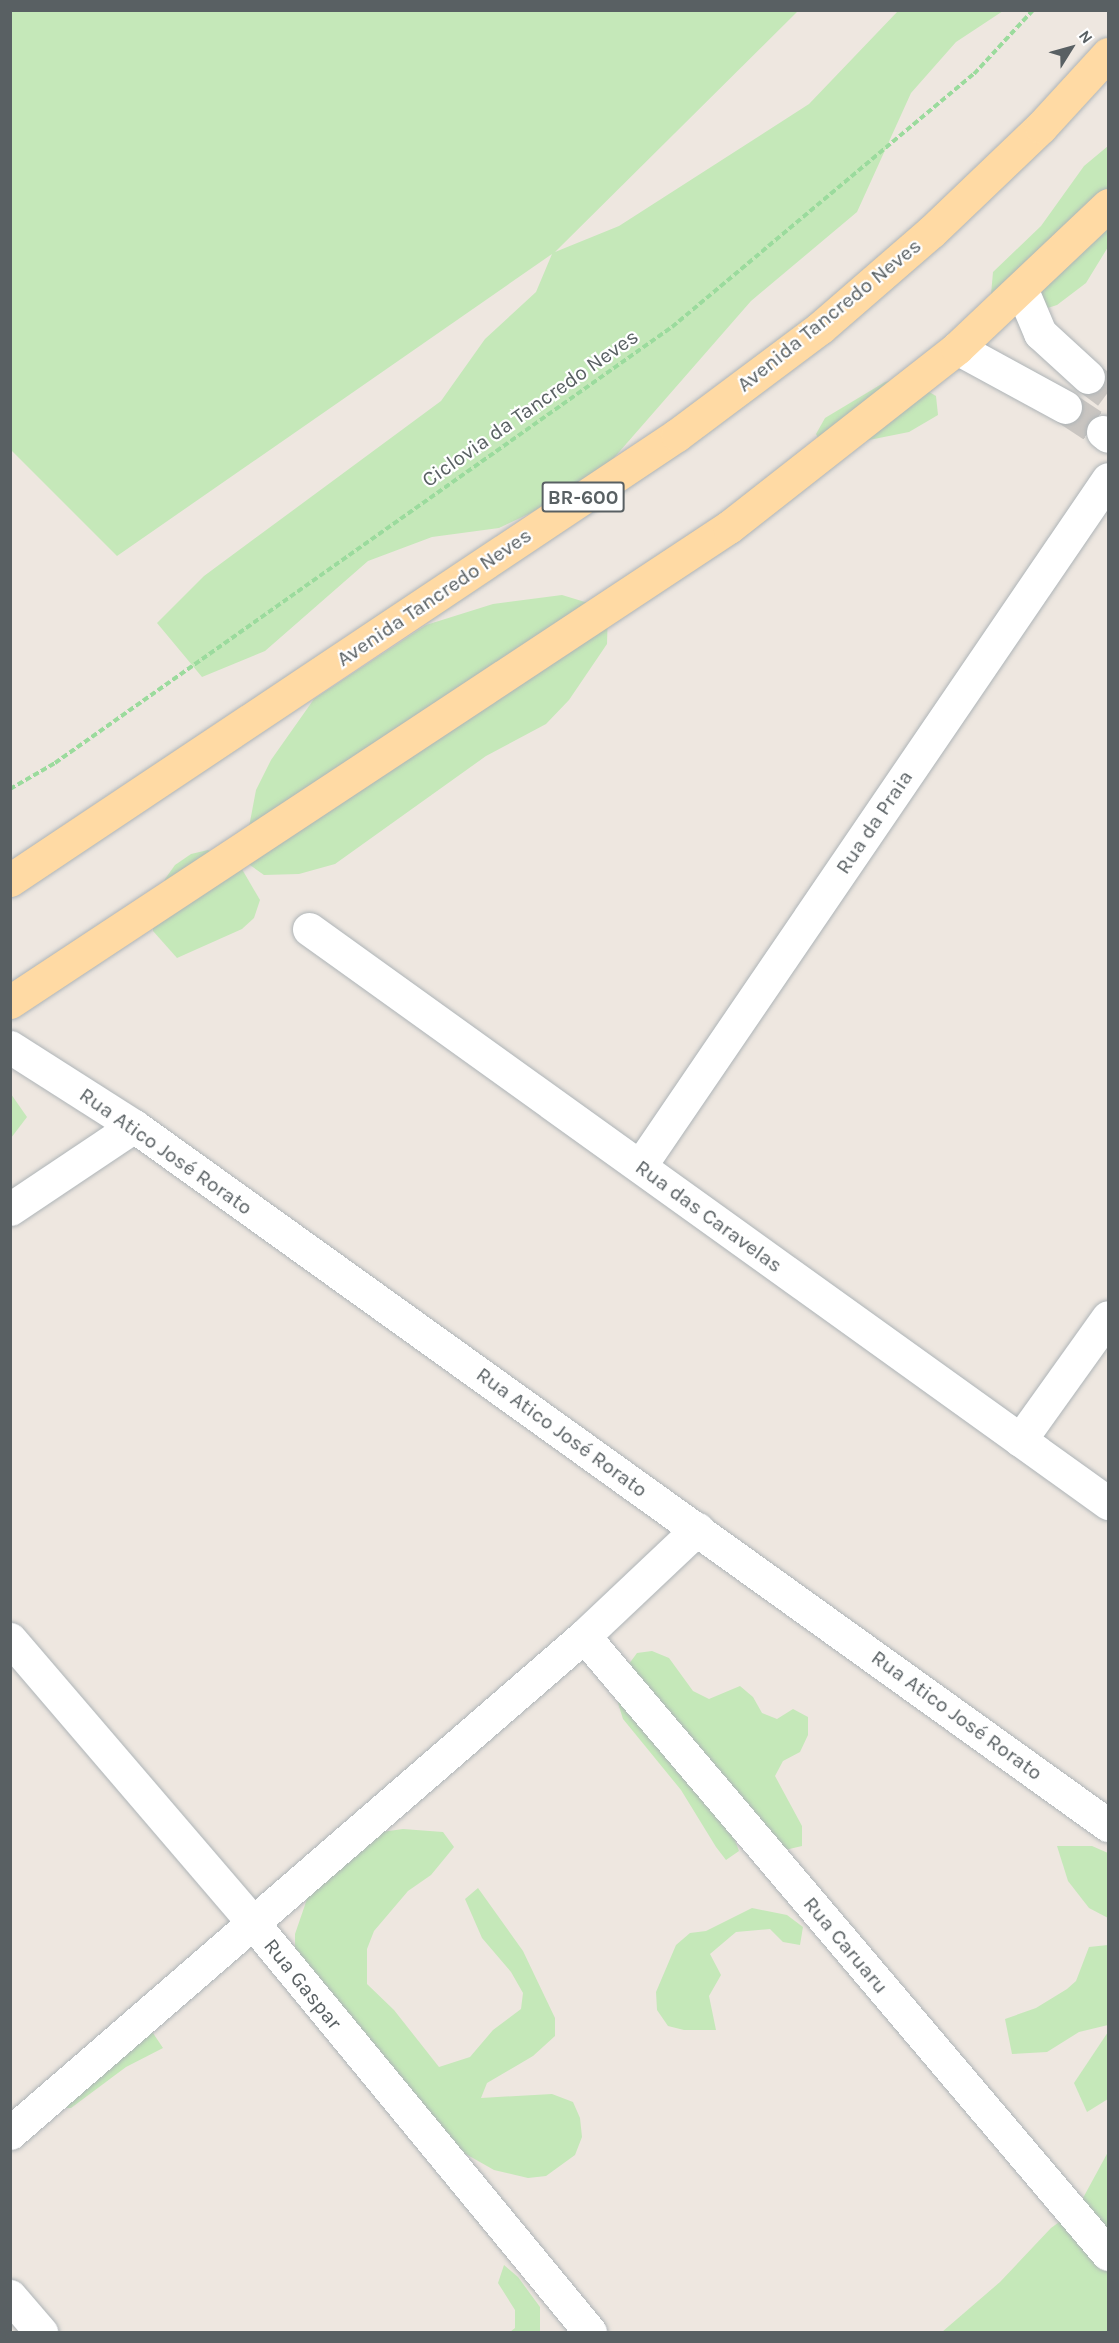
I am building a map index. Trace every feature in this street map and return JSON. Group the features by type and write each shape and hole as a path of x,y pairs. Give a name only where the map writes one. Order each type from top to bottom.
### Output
{"main road":[{"name":"Avenida Tancredo Neves","path":"10,880 677,435 811,335 931,232 1041,127 1108,54"},
{"path":"10,1002 729,527 957,348 1108,205"}],"street":[{"path":"1021,288 1040,333 1088,377"},
{"path":"957,348 1065,407"},
{"name":"Rua da Praia","path":"640,1166 1108,478"},
{"name":"Rua das Caravelas","path":"309,929 1108,1503"},
{"name":"Rua Atico José Rorato","path":"10,1047 134,1126 1108,1825"},
{"path":"10,1209 134,1126"},
{"path":"1020,1440 1108,1317"},
{"path":"10,2133 584,1636 697,1529"},
{"name":"Rua Caruaru","path":"584,1636 1108,2254"},
{"name":"Rua Gaspar","path":"10,1639 253,1923 590,2332"},
{"path":"10,2296 41,2332"}],"path":[{"name":"Ciclovia da Tancredo Neves","path":"10,789 55,763 672,327 974,74 1033,10"}],"green space":[{"path":"10,11 798,11 555,252 619,226 809,104 898,11 1003,11 956,42 911,93 857,212 751,301 613,459 560,499 499,528 432,537 368,561 265,651 202,677 157,623 204,576 441,401 485,339 536,292 552,254 117,556 11,450"},
{"path":"1108,146 1108,247 1086,283 1057,305 1020,317 990,306 993,272 1041,226 1084,166"},
{"path":"904,377 936,396 938,415 909,432 824,449 816,434 825,418 885,382"},
{"path":"562,595 608,609 607,644 569,700 546,724 486,756 335,864 299,874 264,875 237,856 249,827 256,790 271,760 314,699 426,625 493,604"},
{"path":"208,850 239,864 260,900 254,918 242,929 177,958 153,931 153,913 165,879 175,865 191,854"},
{"path":"11,1094 27,1117 10,1138"},
{"path":"652,1651 669,1658 693,1691 709,1699 740,1686 753,1697 762,1713 777,1719 793,1709 808,1717 808,1735 800,1752 783,1761 775,1776 802,1826 802,1846 785,1850 731,1830 739,1851 726,1860 716,1847 681,1790 623,1719 618,1703 626,1668 637,1653"},
{"path":"403,1829 443,1832 454,1847 431,1875 408,1891 374,1931 367,1949 367,1984 394,2010 439,2067 470,2057 493,2030 521,2009 523,1993 511,1972 482,1938 465,1899 478,1888 523,1951 555,2018 555,2036 533,2056 487,2083 481,2098 552,2094 573,2102 580,2118 582,2137 575,2155 546,2176 528,2178 494,2170 464,2153 295,1953 295,1934 319,1864 367,1834"},
{"path":"1057,1846 1092,1846 1108,1853 1108,1918 1089,1908 1068,1881"},
{"path":"752,1908 787,1915 803,1927 800,1945 783,1942 770,1929 736,1932 710,1954 721,1975 709,1996 716,2030 684,2030 668,2026 657,2010 656,1992 676,1945 690,1933 706,1931"},
{"path":"1108,1945 1108,2025 1079,2032 1047,2052 1012,2054 1005,2019 1036,2008 1067,1989 1076,1981 1089,1947"},
{"path":"1108,2032 1108,2099 1087,2112 1074,2083"},
{"path":"153,2033 163,2048 126,2067 71,2108 52,2108 136,2035"},
{"path":"1108,2152 1108,2332 942,2332 1000,2282 1051,2228 1077,2209"},
{"path":"504,2265 518,2277 540,2307 540,2332 510,2332 515,2328 515,2310 498,2283"}],"tunnel":[{"path":"1088,377 1108,392"},
{"path":"1065,407 1103,432"}]}
